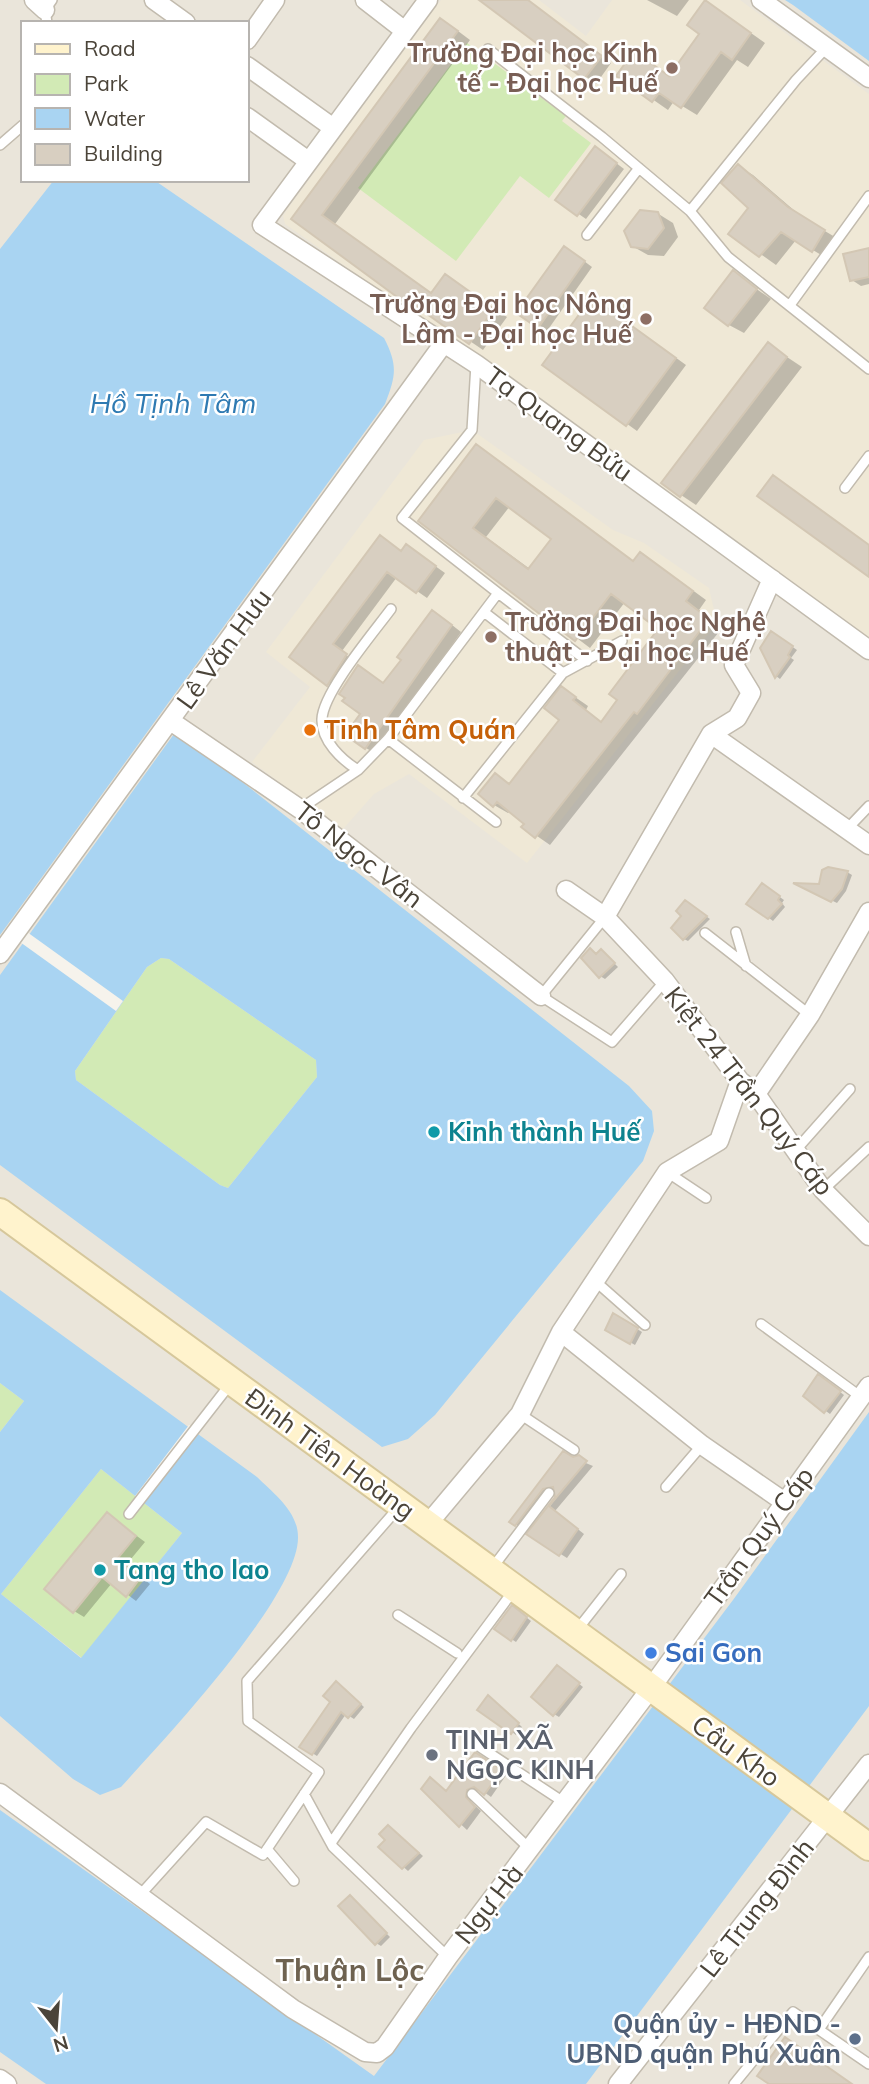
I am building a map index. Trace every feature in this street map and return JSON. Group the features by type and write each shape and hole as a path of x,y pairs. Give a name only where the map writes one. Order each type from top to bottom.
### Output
{"main road":[{"name":"Đinh Tiên Hoàng","path":"0,1212 656,1692"},
{"name":"Cầu Kho","path":"656,1692 820,1812"},
{"path":"820,1812 869,1847"}],"street":[{"path":"155,0 183,21"},
{"path":"248,39 275,0"},
{"path":"365,0 405,32"},
{"name":"Tạ Quang Bửu","path":"428,0 307,160 262,225 476,364 869,650"},
{"path":"761,0 869,78"},
{"path":"248,67 332,127"},
{"path":"248,118 307,160"},
{"name":"Lê Văn Hưu","path":"0,954 172,722 444,343"},
{"path":"605,917 711,734 737,718 751,692 734,665 772,579"},
{"name":"Tô Ngọc Vân","path":"172,722 300,809 541,996"},
{"path":"711,734 869,845"},
{"name":"Kiệt 24 Trần Quý Cáp","path":"566,890 605,917 665,981 740,1082 756,1094 823,1190 869,1236"},
{"path":"756,1094 810,1015 869,912"},
{"path":"428,1525 520,1414 561,1332 667,1172 719,1140 740,1082"},
{"path":"561,1332 702,1445 783,1501"},
{"name":"Trần Quý Cáp","path":"656,1692 783,1501 865,1392"},
{"name":"Ngự Hà","path":"0,1793 293,2009 365,2052 377,2053 385,2047 448,1957 565,1803 656,1692"},
{"name":"Lê Trung Đình","path":"618,2084 820,1812 869,1764"},
{"path":"0,2079 7,2084"}],"lane":[{"path":"690,211 796,80 827,47"},
{"path":"488,49 639,168 690,211 728,257 869,369"},
{"path":"0,145 21,127"},
{"path":"587,235 639,168"},
{"path":"790,305 869,196"},
{"path":"476,364 472,430 402,518 587,661"},
{"path":"845,488 869,456"},
{"path":"300,809 358,770 388,738 498,593"},
{"path":"358,770 340,758 326,733 322,718 335,685 391,609"},
{"path":"484,612 563,673"},
{"path":"463,798 563,673 622,641"},
{"path":"388,738 496,822"},
{"path":"848,828 869,806"},
{"path":"605,917 541,996 612,1042 665,981"},
{"path":"736,932 747,967"},
{"path":"705,933 810,1015"},
{"path":"794,1152 850,1089"},
{"path":"823,1190 869,1147"},
{"path":"667,1172 706,1198"},
{"path":"593,1280 645,1325"},
{"path":"761,1324 865,1392"},
{"path":"129,1514 233,1382"},
{"path":"520,1414 574,1450"},
{"path":"666,1488 702,1445"},
{"path":"491,1571 549,1493"},
{"path":"141,1895 206,1822 263,1855 319,1772 248,1721 247,1681 401,1505"},
{"path":"575,1633 621,1574"},
{"path":"331,1843 411,1728 515,1589"},
{"path":"398,1615 457,1653"},
{"path":"480,1746 565,1803"},
{"path":"304,1794 331,1843 448,1957"},
{"path":"472,1794 531,1850"},
{"path":"267,1849 294,1881"},
{"path":"820,2028 869,1957"},
{"path":"734,2084 793,2012 869,2063"}],"shaded area":[{"name":"Kinh thành Huế","path":"0,0 869,0 869,2084 0,2084"},
{"name":"Trường Đại học Nông Lâm - Đại học Huế","path":"441,0 539,0 586,36 612,0 740,0 869,94 869,640 456,339 392,299 285,224 283,216 289,207"},
{"name":"Trường Đại học Nghệ thuật - Đại học Huế","path":"472,430 613,530 644,543 709,588 717,623 527,863 409,774 374,794 343,829 252,762 310,687 266,652 424,440"}],"green space":[{"path":"467,43 566,116 562,121 591,143 549,198 520,176 456,261 358,188"},
{"path":"161,958 169,959 316,1060 317,1077 228,1188 220,1185 76,1080 75,1071 147,967"},
{"path":"0,1383 24,1401 0,1432"},
{"path":"101,1469 182,1533 82,1658 1,1594"}],"water":[{"path":"785,0 869,0 869,61 793,5"},
{"name":"Hồ Tịnh Tâm","path":"52,182 157,182 384,338 392,356 394,371 385,404 0,935 0,249"},
{"path":"174,734 222,766 629,1086 652,1111 654,1131 643,1161 435,1415 408,1439 382,1447 0,1165 0,975","holes":["161,958 169,959 316,1060 317,1077 228,1188 220,1185 76,1080 75,1071 147,967"]},
{"path":"0,1290 257,1477 284,1503 297,1528 298,1537 292,1563 277,1594 254,1630 196,1703 121,1787 100,1795 73,1779 0,1716 0,1432 24,1401 0,1383","holes":["101,1469 182,1533 81,1658 1,1594"]},
{"path":"869,1412 869,1706 586,2084 46,2084 0,2052 0,1810 374,2076 733,1600"}],"pier":[{"path":"27,932 123,1001 116,1011 20,942"},
{"path":"189,1425 198,1431 144,1503 135,1496"}],"building":[{"path":"479,0 528,0 602,56 584,79"},
{"path":"705,0 751,33 732,60 721,52 681,108 659,93 652,102 616,76 634,51 669,76 699,34 687,25"},
{"path":"440,18 458,31 322,215 431,293 445,274 494,309 469,344 406,299 404,302 291,219"},
{"path":"595,146 617,163 577,216 555,200"},
{"path":"738,164 788,207 825,230 812,252 781,232 759,257 728,234 748,208 721,183"},
{"path":"640,210 658,212 664,228 648,249 631,247 624,231"},
{"path":"564,246 585,261 538,328 516,313"},
{"path":"869,248 869,277 850,281 843,254"},
{"path":"733,270 757,289 728,326 704,308"},
{"path":"592,297 676,358 626,426 542,365"},
{"path":"768,342 787,357 680,497 661,483"},
{"path":"476,444 633,561 640,552 693,591 686,601 709,619 637,714 634,712 535,838 521,827 524,824 497,802 493,807 478,794 495,773 509,784 559,720 544,708 561,686 576,697 573,700 601,722 617,700 609,694 658,629 611,594 575,641 418,521","holes":["496,498 551,539 528,569 473,528"]},
{"path":"773,475 869,545 869,577 757,496"},
{"path":"380,535 401,551 406,544 436,566 416,593 387,572 333,644 347,654 327,686 289,657"},
{"path":"432,610 452,625 365,749 345,735 360,714 342,701 345,698 339,694 358,665 383,683 401,660 397,657"},
{"path":"771,631 793,646 788,655 790,657 775,678 760,648"},
{"path":"828,867 848,871 842,889 831,902 793,883 819,884 822,870"},
{"path":"762,883 780,896 778,900 782,904 768,919 746,904"},
{"path":"685,900 707,916 683,940 671,928 681,916 676,911"},
{"path":"590,948 596,954 601,949 615,963 599,978 581,958"},
{"path":"613,1313 638,1328 630,1344 605,1330"},
{"path":"818,1374 841,1391 824,1413 803,1396"},
{"path":"563,1451 573,1457 579,1455 587,1461 549,1506 578,1529 559,1556 526,1534 555,1497 553,1487 543,1489 515,1526 509,1522"},
{"path":"107,1512 136,1536 117,1559 141,1577 126,1597 102,1577 73,1613 44,1589"},
{"path":"512,1605 527,1617 511,1641 494,1629"},
{"path":"557,1665 580,1683 553,1716 531,1697"},
{"path":"336,1681 361,1704 348,1718 341,1712 312,1755 299,1747 330,1702 323,1696"},
{"path":"488,1695 519,1723 511,1734 477,1710"},
{"path":"475,1752 502,1770 484,1795 474,1787 467,1790 466,1797 475,1807 459,1827 421,1789 430,1777 446,1791"},
{"path":"388,1825 419,1853 402,1869 378,1847 385,1840 379,1834"},
{"path":"350,1895 387,1933 375,1945 338,1906"},
{"path":"785,2037 852,2084 769,2084 757,2076"}],"place":[{"name":"Trường Đại học Kinh tế - Đại học Huế","path":"672,68"},
{"name":"Trường Đại học Nông Lâm - Đại học Huế","path":"646,319"},
{"name":"Trường Đại học Nghệ thuật - Đại học Huế","path":"491,637"},
{"name":"Tinh Tâm Quán","path":"310,730"},
{"name":"Kinh thành Huế","path":"434,1132"},
{"name":"Tang tho lao","path":"100,1570"},
{"name":"Sai Gon","path":"651,1653"},
{"name":"TỊNH XÃ NGỌC KINH","path":"432,1755"},
{"name":"Quận ủy - HĐND - UBND quận Phú Xuân","path":"855,2039"}],"district":[{"name":"Thuận Lộc","path":"350,1971"}]}
